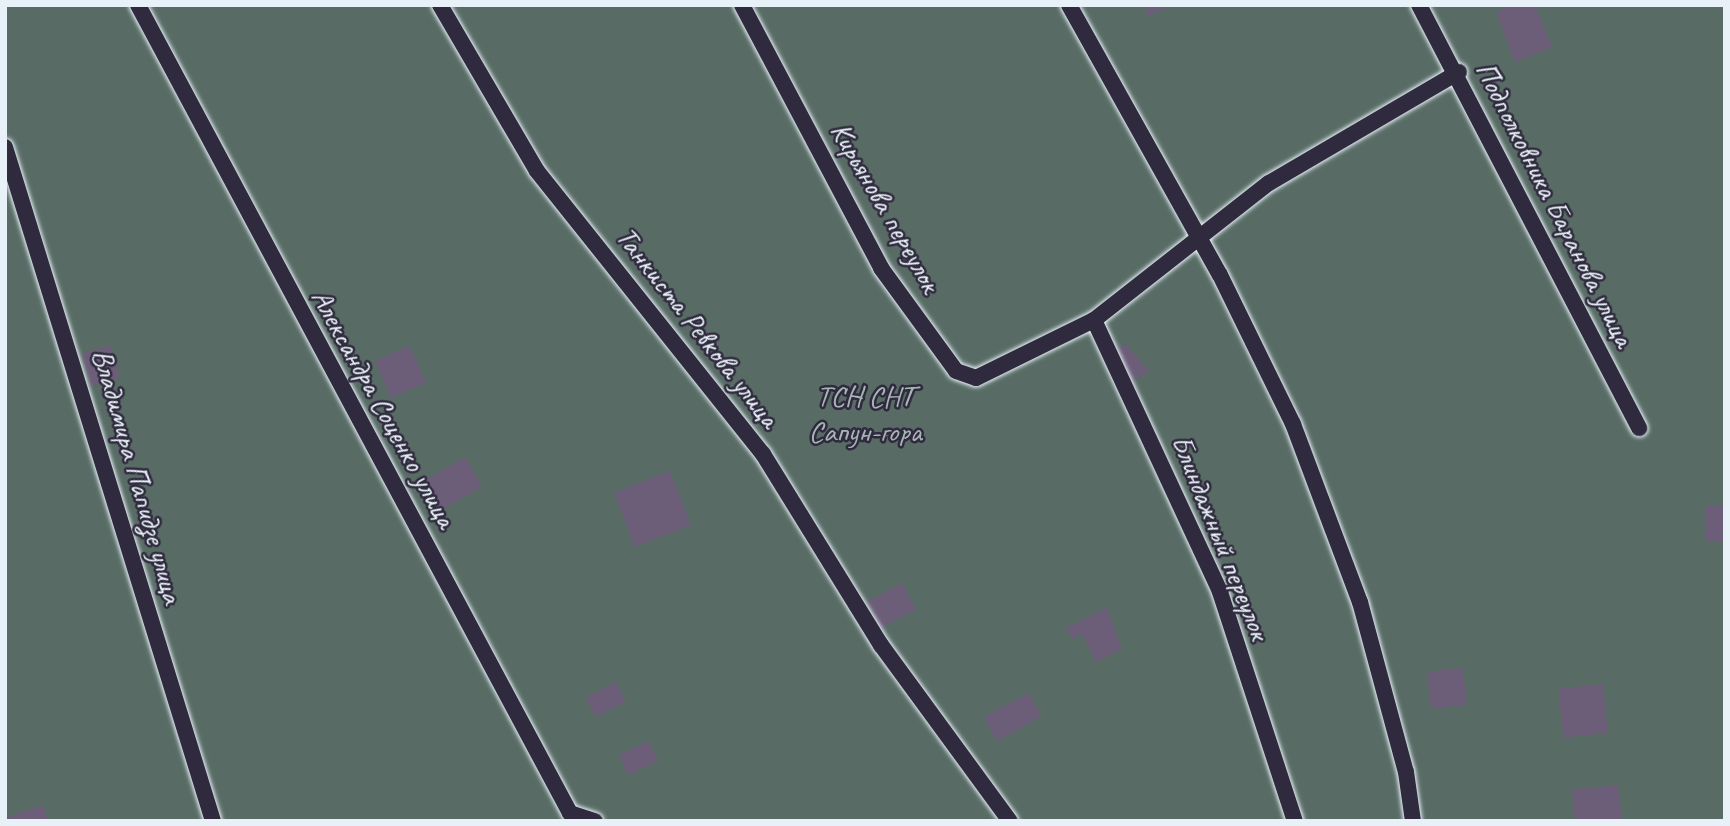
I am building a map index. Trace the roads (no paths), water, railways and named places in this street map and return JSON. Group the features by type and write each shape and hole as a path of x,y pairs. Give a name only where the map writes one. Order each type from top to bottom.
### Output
{"lane":[{"name":"Александра Соценко улица","path":"138,5 570,813 595,821"},
{"name":"Танкиста Ревкова улица","path":"440,5 537,171 763,454 881,645 1010,821"},
{"name":"Кирьянова переулок","path":"742,5 881,268 956,371 976,378 1094,320 1269,183 1458,72"},
{"path":"1069,5 1199,239 1293,424 1360,601 1406,772 1413,821"},
{"name":"Подполковника Баранова улица","path":"1419,5 1458,72 1639,428"},
{"name":"Владимира Папидзе улица","path":"5,148 213,821"},
{"name":"Блиндажный переулок","path":"1094,320 1220,592 1295,821"}],"park label":[{"name":"ТСН СНТ Сапун-гора","path":"865,413"}]}
